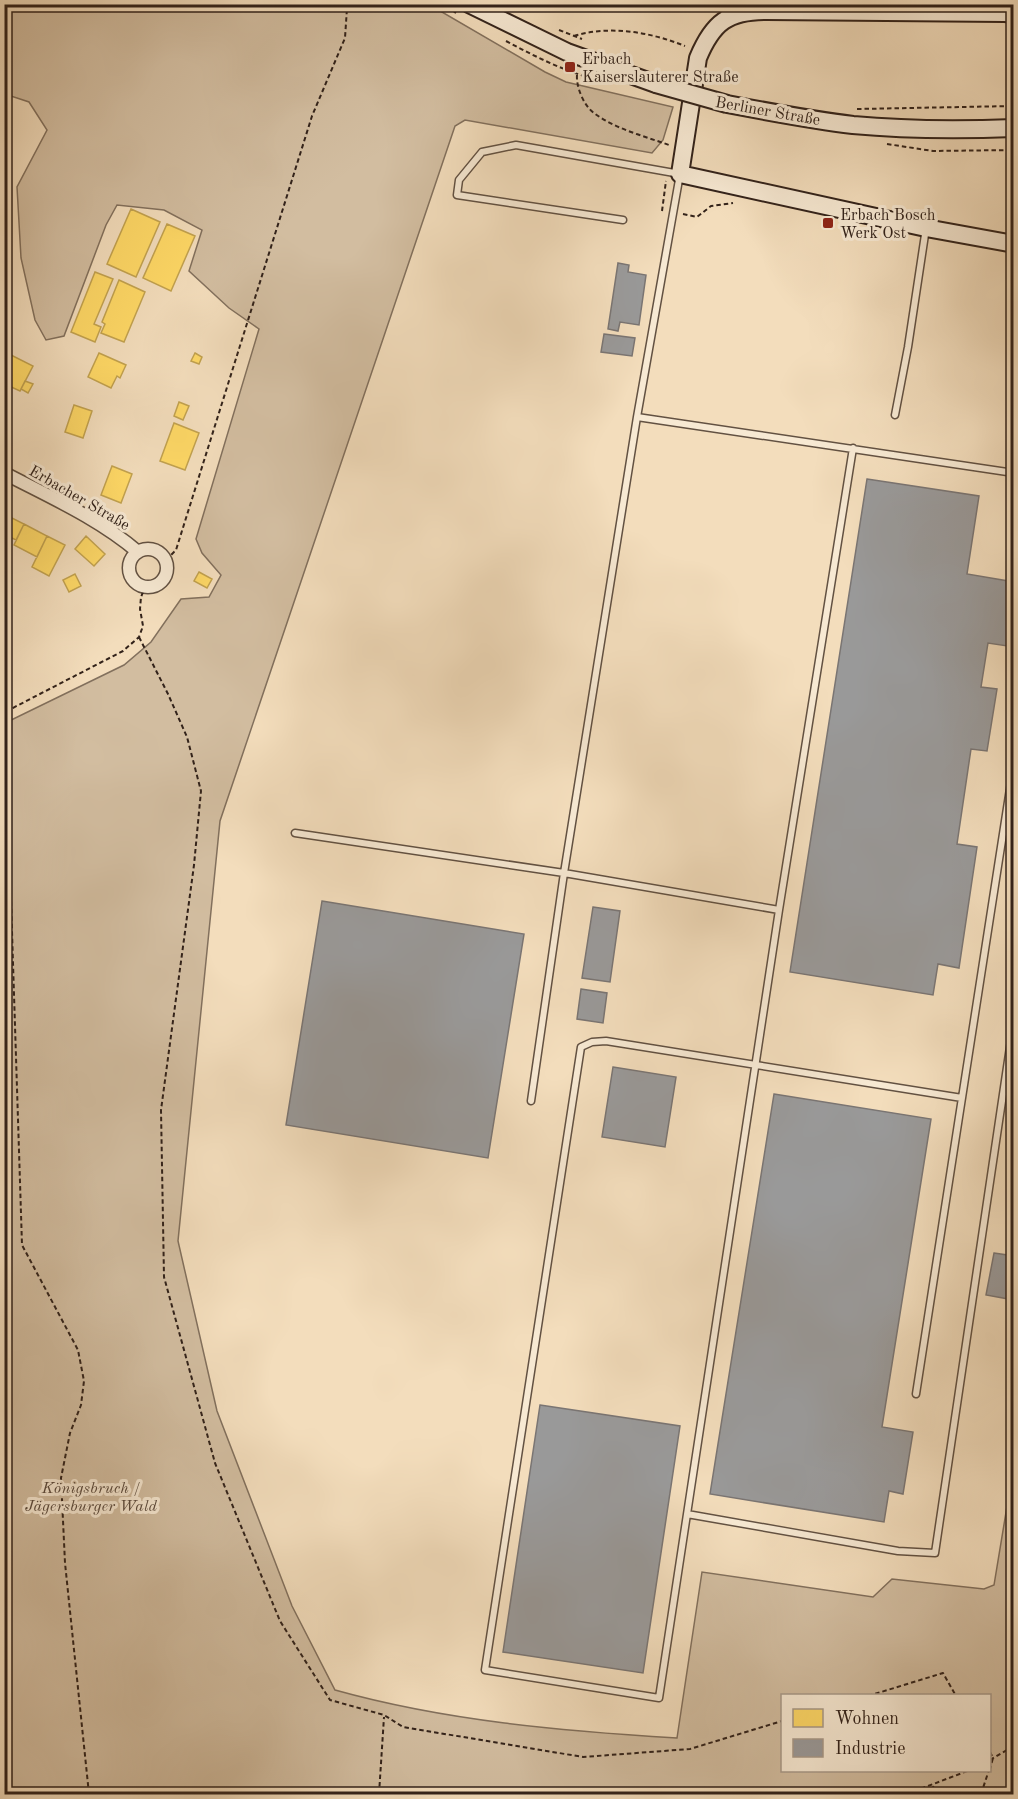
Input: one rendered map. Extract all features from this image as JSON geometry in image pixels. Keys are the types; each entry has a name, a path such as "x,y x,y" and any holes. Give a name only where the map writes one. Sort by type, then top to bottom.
{"street":[{"name":"Berliner Straße","path":"469,4 567,52 656,84 727,104 781,115 854,125 954,130 1014,128"},
{"path":"1011,15 727,10 704,44 698,58 680,174 926,228 1014,244"},
{"path":"954,130 999,123 1013,109"},
{"path":"954,130 1014,139"},
{"path":"994,240 1014,238"},
{"name":"Erbacher Straße","path":"4,473 94,520 138,552"},
{"name":"Erbacher Straße","path":"145,586 132,579 129,564 132,557 145,549 154,550 165,560"},
{"path":"145,586 153,586 165,576 167,568 165,560"}],"lane":[{"path":"531,1101 564,873 637,417 680,174 516,145 482,152 459,180 457,195 623,220"},
{"path":"895,415 926,228"},
{"path":"637,417 1014,473"},
{"path":"853,448 778,910 755,1066 659,1698 485,1670 581,1047 592,1042 606,1041 755,1066 962,1098"},
{"path":"916,1394 1014,763"},
{"path":"295,833 564,873 778,910"},
{"path":"687,1514 898,1551 935,1553 1014,1020"}],"path":[{"path":"165,560 176,550 312,116 345,38 345,4"},
{"path":"574,36 607,30 632,32 654,36 688,47"},
{"path":"577,75 576,81 582,98 592,112 616,125 671,147"},
{"path":"850,109 1013,109"},
{"path":"90,1794 65,1563 62,1478 70,1433 81,1405 84,1382 78,1350 21,1245 5,712 123,651 139,637 143,626 140,609 141,597 145,586"},
{"path":"139,637 188,737 201,791 194,865 161,1110 164,1277 215,1463 280,1621 330,1700 384,1715 403,1726 583,1756 690,1749 781,1722"},
{"path":"871,1694 943,1673 955,1694"},
{"path":"379,1794 384,1715"},
{"path":"991,1759 1014,1746"},
{"path":"907,1794 965,1772"},
{"path":"981,1794 988,1772"},
{"path":"932,1785 936,1794"}],"green space":[{"name":"Königsbruch / Jägersburger Wald","path":"5,4 430,5 566,82 673,107 663,140 652,153 465,120 455,126 220,821 178,1241 217,1411 292,1606 335,1690 419,1710 504,1723 677,1738 702,1572 873,1597 892,1579 984,1589 994,1585 1013,1470 1013,1794 5,1794 5,723 124,665 151,642 181,599 209,597 221,575 202,553 196,539 259,329 229,308 189,271 202,230 164,210 117,205 106,225 64,336 46,340 35,320 21,258 17,187 47,130 29,102 8,95 5,97"}],"building: Wohnen":[{"path":"131,209 160,222 136,277 107,264"},
{"path":"167,224 195,236 171,291 143,278"},
{"path":"95,272 113,279 94,324 101,327 95,342 71,332"},
{"path":"119,280 145,292 124,342 101,333 105,324 102,322"},
{"path":"99,353 126,365 120,378 117,376 111,388 88,377"},
{"path":"195,353 202,357 199,364 191,361"},
{"path":"9,354 33,366 20,391 9,386 11,383 4,380 4,361"},
{"path":"25,381 33,384 28,393 21,389"},
{"path":"179,402 189,406 183,420 174,416"},
{"path":"74,405 92,411 83,438 65,432"},
{"path":"174,423 199,433 185,470 160,461"},
{"path":"112,466 132,474 121,503 101,495"},
{"path":"4,514 24,524 16,540 4,534"},
{"path":"24,524 47,536 37,557 14,545"},
{"path":"47,536 65,545 49,576 32,567"},
{"path":"86,536 105,554 94,566 75,549"},
{"path":"199,572 212,579 207,588 194,581"},
{"path":"75,574 81,586 69,592 63,580"}],"building: Industrie":[{"path":"618,263 629,265 628,272 646,275 639,325 620,322 618,331 608,329"},
{"path":"604,334 635,338 632,356 601,352"},
{"path":"867,479 979,496 967,574 1014,582 1014,647 988,643 981,687 997,689 987,751 971,749 957,844 977,847 959,968 938,964 933,995 790,972"},
{"path":"322,901 524,934 488,1158 286,1125"},
{"path":"593,907 620,911 610,982 582,978"},
{"path":"581,989 607,993 603,1023 577,1019"},
{"path":"613,1067 676,1077 665,1147 602,1137"},
{"path":"774,1094 931,1119 882,1427 913,1432 903,1494 889,1491 884,1522 710,1494"},
{"path":"994,1253 1014,1256 1014,1300 986,1295"},
{"path":"540,1405 680,1426 643,1673 503,1652"}],"place":[{"name":"Erbach Kaiserslauterer Straße","path":"570,67"},
{"name":"Erbach Bosch Werk Ost","path":"828,223"}]}
